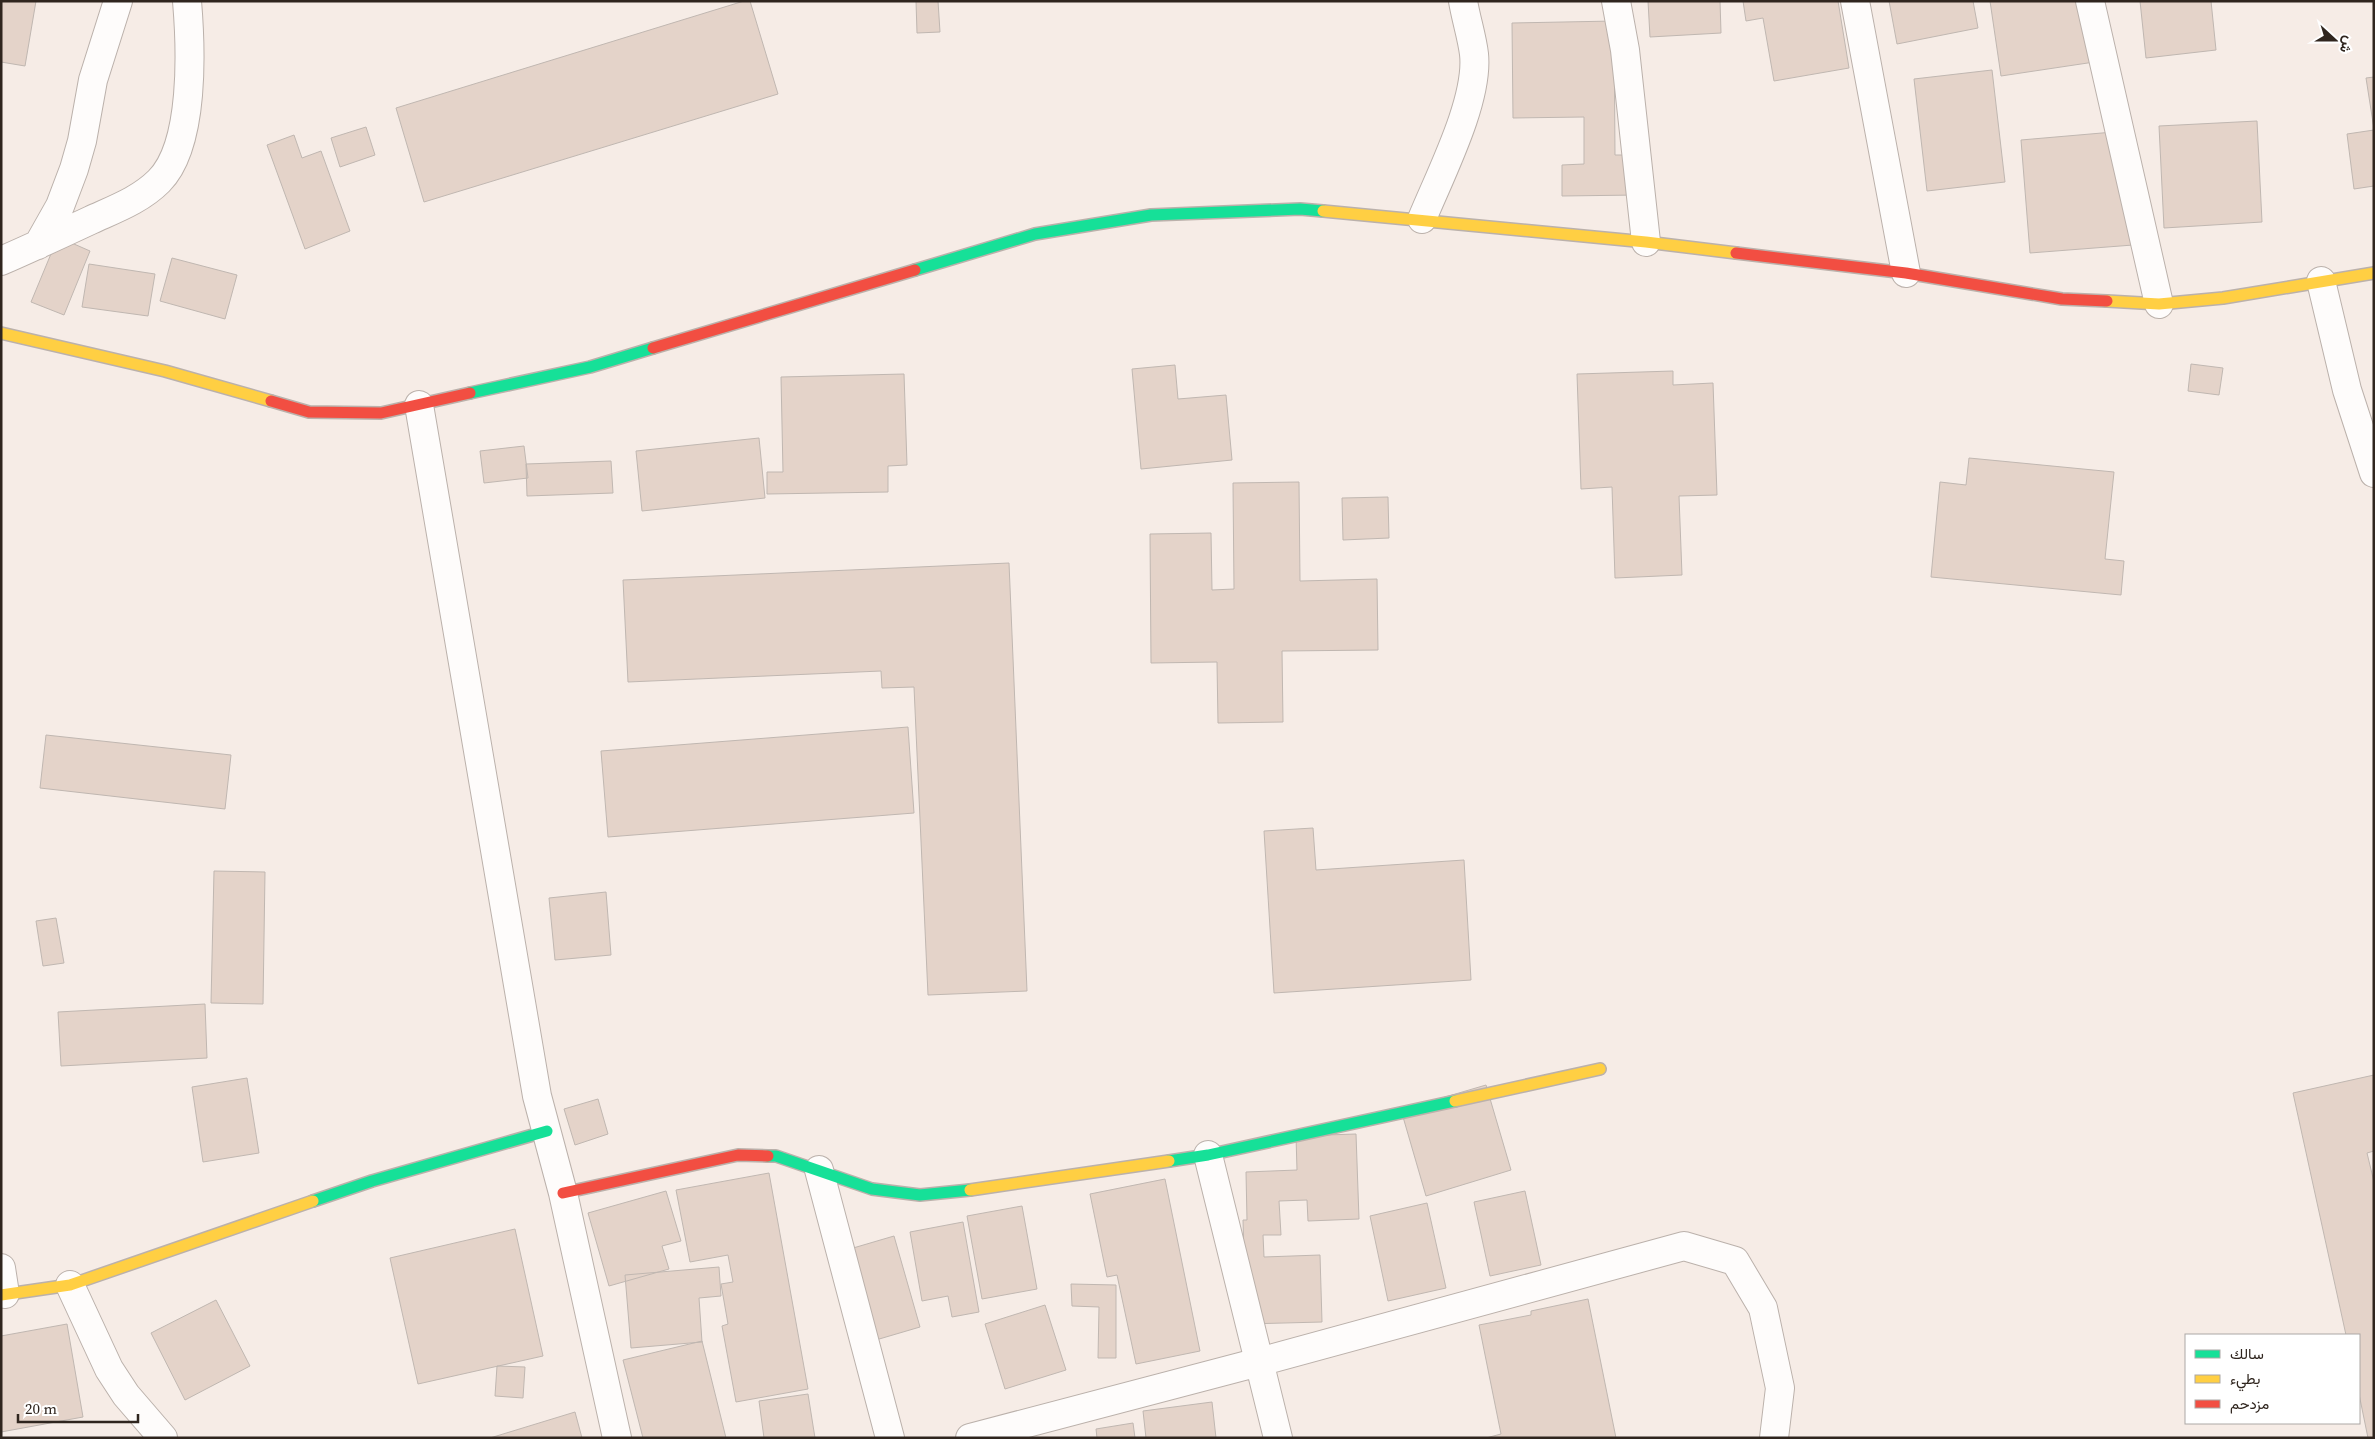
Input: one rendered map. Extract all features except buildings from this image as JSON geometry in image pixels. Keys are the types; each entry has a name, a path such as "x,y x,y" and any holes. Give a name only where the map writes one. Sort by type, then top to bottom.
{"street":[{"path":"38,245 60,206 74,169 82,141 93,80 118,1"},
{"path":"1,261 138,198 161,180 178,150 187,103 190,43 188,1"},
{"path":"1422,219 1466,110 1473,83 1474,55 1462,1"},
{"path":"1616,1 1625,50 1646,242"},
{"path":"1855,1 1906,273"},
{"path":"2090,1 2159,304"},
{"path":"1,333 165,371 310,412 381,413 590,367 1035,234 1151,215 1300,209 1422,219 1646,242 1906,273 2062,299 2159,304 2223,298 2374,273"},
{"path":"2321,281 2347,390 2374,473"},
{"path":"419,405 537,1096 564,1193 617,1438"},
{"path":"564,1193 738,1155 776,1156 872,1189 920,1195 997,1188 1208,1155 1600,1069"},
{"path":"3,1285 70,1285 372,1181 547,1131"},
{"path":"1208,1155 1278,1438"},
{"path":"819,1170 890,1438"},
{"path":"970,1438 1259,1362 1684,1246 1735,1261 1763,1308 1780,1388 1774,1438"},
{"path":"70,1285 109,1369 126,1395 163,1438"}],"traffic: fast":[{"path":"915,270 1035,234 1151,215 1300,209 1323,211"},
{"path":"470,393 590,367 653,348"},
{"path":"1169,1161 1208,1155 1455,1101"},
{"path":"313,1201 372,1181 547,1131"},
{"path":"768,1156 776,1156 872,1189 920,1195 970,1190"}],"traffic: slow":[{"path":"1323,211 1646,242 1736,253"},
{"path":"2107,301 2159,304 2223,298 2374,273"},
{"path":"1,333 165,371 271,401"},
{"path":"1455,1101 1600,1069"},
{"path":"970,1190 1169,1161"},
{"path":"1,1295 70,1285 313,1201"}],"traffic: jam":[{"path":"1736,253 1906,273 2062,299 2107,301"},
{"path":"653,348 915,270"},
{"path":"271,401 309,412 381,413 470,393"},
{"path":"563,1193 738,1155 768,1156"}]}
